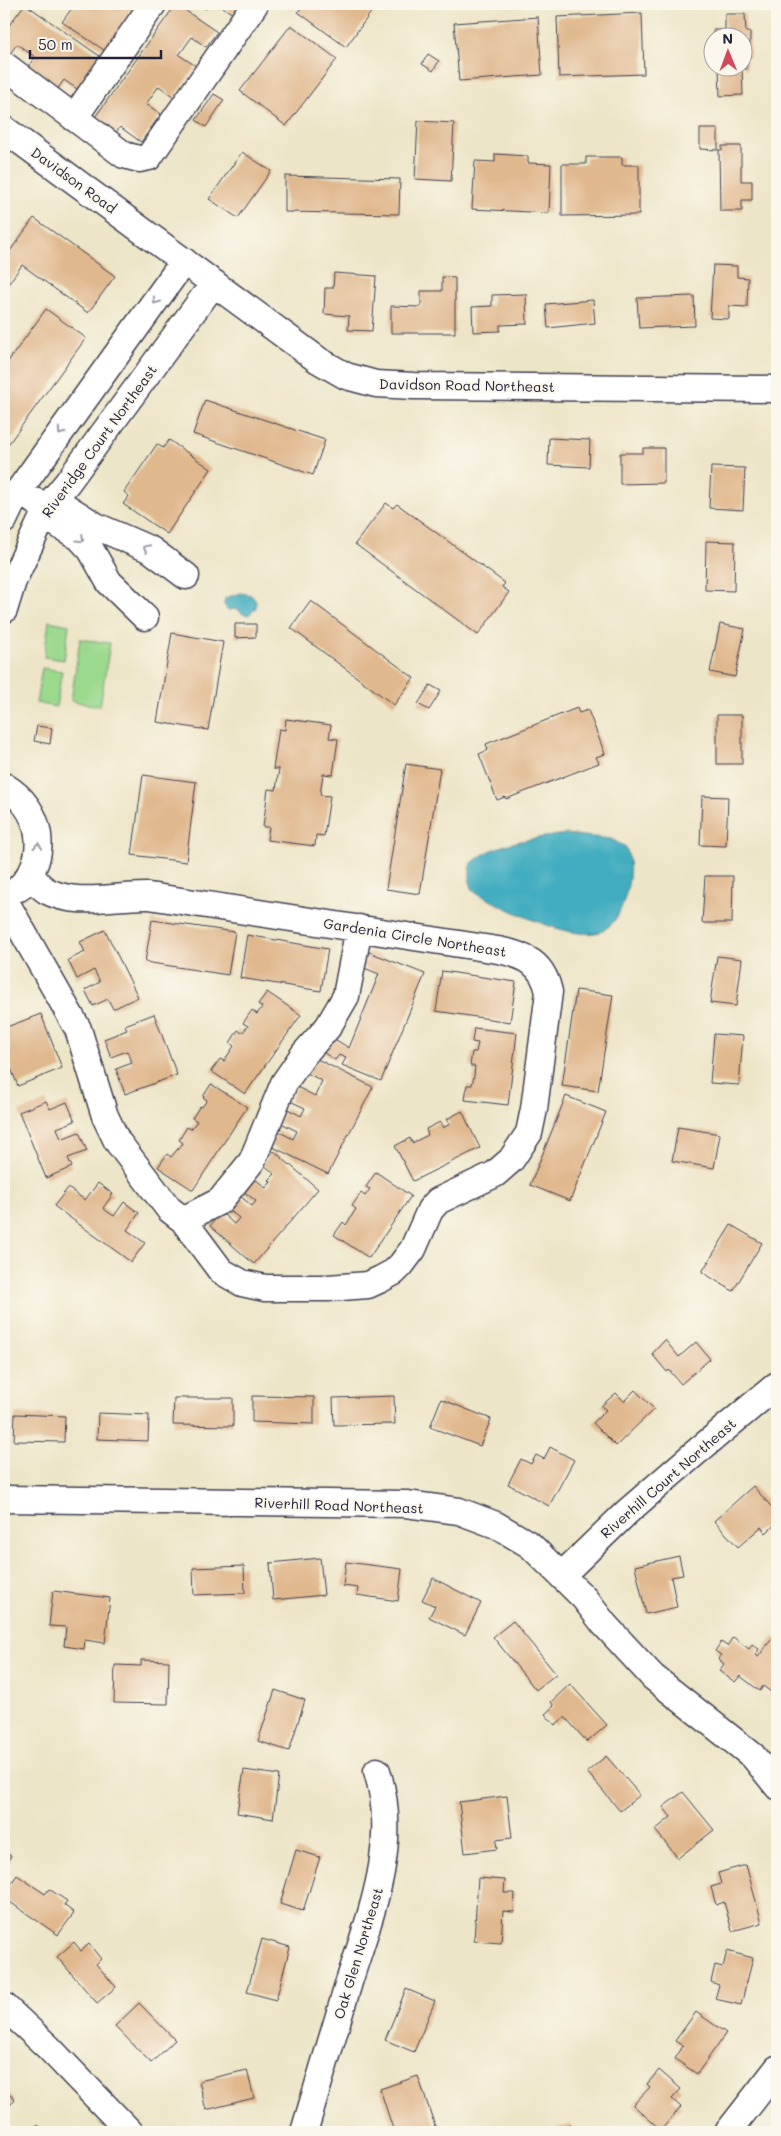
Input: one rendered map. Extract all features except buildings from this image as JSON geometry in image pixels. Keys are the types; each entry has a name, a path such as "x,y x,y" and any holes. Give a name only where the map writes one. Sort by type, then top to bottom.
{"street":[{"path":"74,118 153,4"},
{"path":"4,65 124,155 139,160 148,157 255,4"},
{"name":"Davidson Road","path":"4,129 145,232"},
{"name":"Davidson Road Northeast","path":"145,232 318,360 346,376 376,384 777,389"},
{"path":"4,520 10,491 184,261"},
{"name":"Riveridge Court Northeast","path":"4,610 13,581 48,506 67,483 214,283"},
{"path":"10,491 48,506 66,507 96,526 151,550 186,576"},
{"path":"48,506 54,522 71,532 86,545 109,582 145,617"},
{"path":"4,786 15,793 30,809 38,829 39,850 30,875 21,887 4,899"},
{"name":"Gardenia Circle Northeast","path":"4,899 78,1030 105,1116 117,1141 169,1209 183,1220 220,1271 242,1283 265,1288 328,1288 368,1285 394,1272 402,1265 413,1249 430,1210 438,1201 495,1174 511,1160 529,1133 534,1109 549,992 546,979 538,967 530,960 515,953 148,896 132,895 89,899 65,897 46,890 30,875"},
{"path":"183,1220 220,1201 252,1161 284,1083 304,1054 328,1027 346,996 359,928"},
{"name":"Riverhill Court Northeast","path":"562,1575 627,1512 777,1385"},
{"name":"Riverhill Road Northeast","path":"4,1499 406,1504 459,1511 496,1525 530,1546 584,1598 604,1624 653,1677 753,1756 777,1786"},
{"name":"Oak Glen Northeast","path":"304,2132 382,1871 386,1814 384,1794 377,1771"},
{"path":"4,2006 48,2047 130,2132"},
{"path":"728,2132 777,2069"}],"green space":[{"path":"49,621 69,625 64,660 44,657"},
{"path":"80,639 110,643 100,706 71,701"},
{"path":"42,668 62,671 56,707 36,703"}],"water":[{"path":"241,593 251,595 256,601 256,608 249,615 243,614 237,609 228,610 224,605 225,598"},
{"path":"566,834 611,839 626,847 630,868 629,882 620,911 604,930 592,933 576,933 537,922 473,890 470,882 470,865 480,857 515,842"}]}
